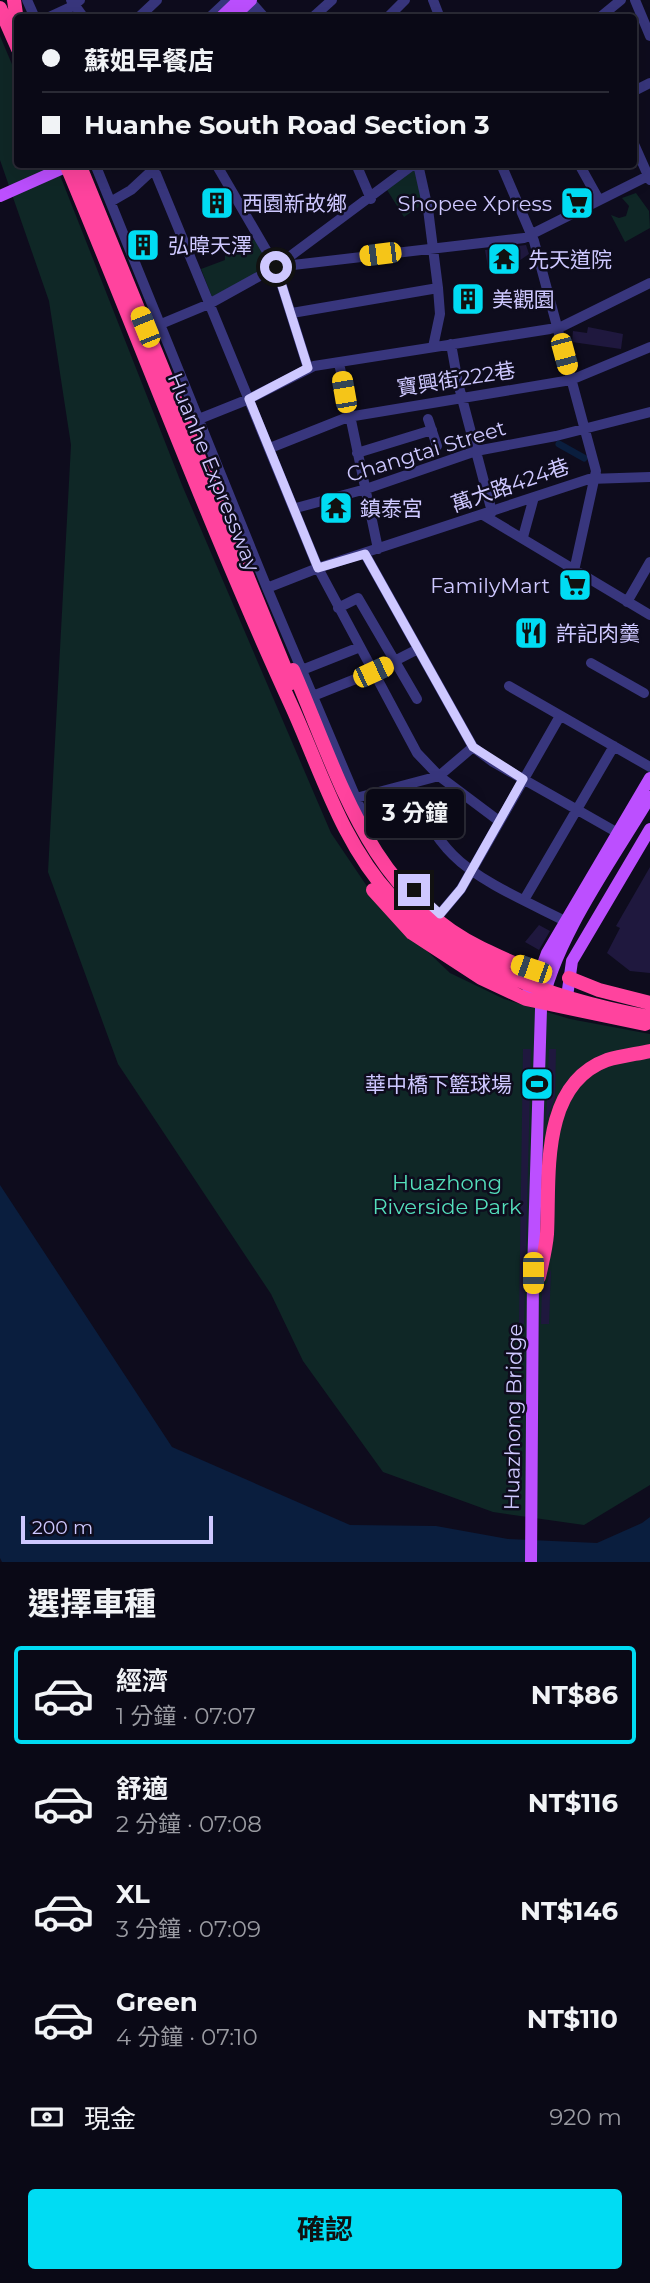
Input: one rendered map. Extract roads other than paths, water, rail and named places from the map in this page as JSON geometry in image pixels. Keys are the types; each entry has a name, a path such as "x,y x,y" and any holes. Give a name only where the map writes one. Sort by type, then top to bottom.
{"highway":[{"path":"0,8 14,40"},
{"name":"Huanhe Expressway","path":"73,168 87,214 299,714"},
{"name":"Huanhe Expressway","path":"73,168 260,624"},
{"path":"260,624 276,631 366,839 384,867 404,891 434,919 514,963 542,970"},
{"path":"260,624 333,816 371,886 412,933 462,968 526,999 650,1025"},
{"path":"299,714 338,814 385,898 416,929 452,955 498,979 543,996"},
{"path":"299,714 362,844 391,885 422,917 463,947 510,969 549,983 650,1009"},
{"path":"372,874 414,919 471,959 548,990 650,1017"},
{"path":"569,978 599,990 650,1003"},
{"path":"539,1277 547,1238 555,1122 572,1088 605,1061 650,1044"},
{"path":"605,1061 650,1051"}],"main road":[{"path":"229,14 248,5"},
{"path":"0,188 65,168"},
{"path":"0,196 67,168"},
{"path":"526,999 542,970 547,953 650,778"},
{"name":"Huazhong Bridge","path":"533,1562 538,1054 543,996 551,967 566,937 650,797"},
{"name":"Huazhong Bridge","path":"533,1562 543,1043 546,1010 557,971 650,810"},
{"path":"565,1008 572,961 650,829"},
{"path":"547,953 550,963 561,967 572,961"}],"street":[{"path":"142,14 157,0"},
{"path":"213,14 228,0"},
{"path":"317,14 332,0"},
{"path":"391,14 405,0"},
{"path":"604,14 621,0"},
{"path":"635,0 650,36"},
{"path":"54,14 75,2"},
{"path":"276,267 524,238 649,177 637,151"},
{"path":"74,168 112,201 267,588 374,838 414,890 440,914 476,938 542,970 569,978"},
{"path":"112,201 131,190 156,168"},
{"path":"157,168 209,304 296,508 318,568 338,608 417,753 439,776 499,821"},
{"path":"221,168 276,267 308,368"},
{"path":"358,168 371,199"},
{"path":"161,324 209,304 276,267 411,168"},
{"path":"417,168 438,288 440,314 433,347"},
{"path":"503,168 531,233 596,477 574,571"},
{"path":"581,168 599,200"},
{"path":"199,419 249,399 308,368 557,327 650,283"},
{"path":"292,313 438,288"},
{"path":"451,344 476,451 487,513 574,571 650,615"},
{"name":"寶興街222巷","path":"270,448 348,417 571,380 650,347"},
{"path":"339,363 348,417 379,549"},
{"name":"Changtai Street","path":"296,508 366,489 476,451 584,429 650,412"},
{"path":"357,453 430,424 438,446"},
{"name":"萬大路424巷","path":"267,588 318,568 596,477 650,477"},
{"path":"523,537 534,497"},
{"path":"365,554 416,650 473,747 618,833"},
{"path":"627,602 650,562"},
{"path":"338,608 358,598 417,699"},
{"path":"302,670 360,647"},
{"path":"313,696 373,672 416,650"},
{"path":"591,663 644,693"},
{"path":"509,687 650,767"},
{"path":"440,914 461,889 560,716"},
{"path":"524,900 614,746"},
{"path":"356,798 408,787 439,776 473,747"},
{"path":"408,787 442,842 454,856 472,870 565,921"}],"water":[{"path":"0,1185 172,1447 350,1525 436,1526 508,1539 597,1543 650,1517 650,1562 2,1562"}],"waterway":[{"path":"559,444 584,458"}],"place":[{"name":"西園新故鄉","path":"217,203"},
{"name":"Shopee Xpress","path":"577,203"},
{"name":"弘暐天澤","path":"143,245"},
{"name":"先天道院","path":"504,259"},
{"name":"美觀園","path":"468,299"},
{"name":"鎮泰宮","path":"336,508"},
{"name":"FamilyMart","path":"575,585"},
{"name":"許記肉羹","path":"531,633"},
{"name":"華中橋下籃球場","path":"537,1084"}],"park label":[{"name":"Huazhong Riverside Park","path":"447,1194"}]}
